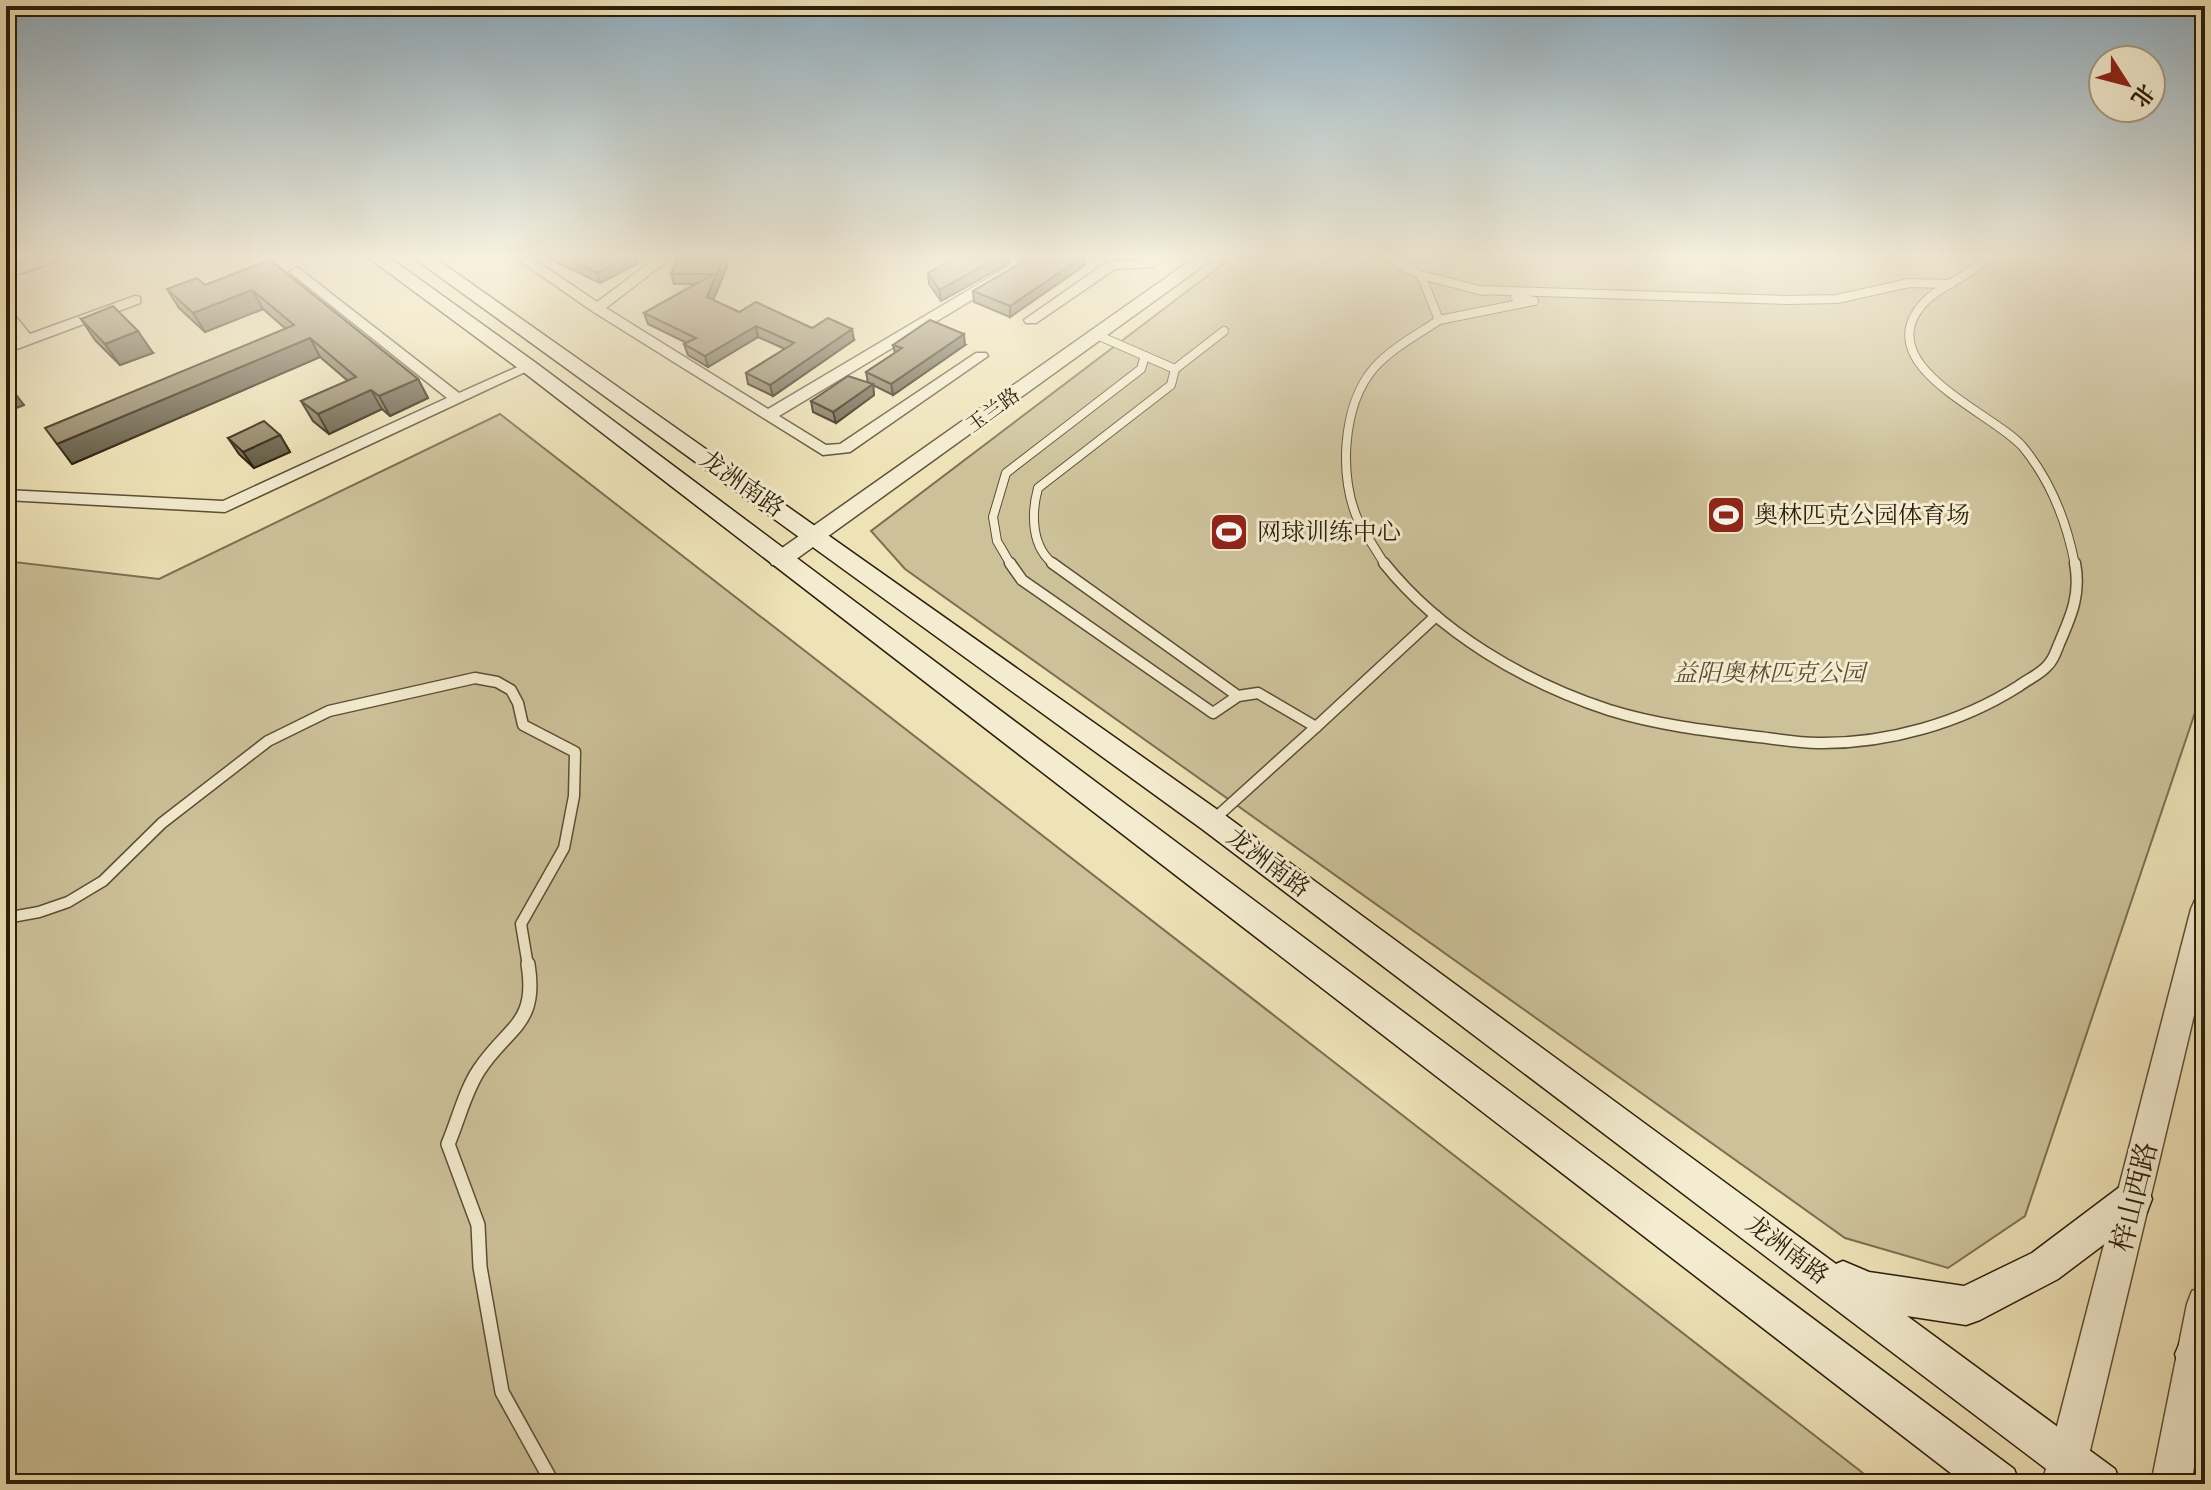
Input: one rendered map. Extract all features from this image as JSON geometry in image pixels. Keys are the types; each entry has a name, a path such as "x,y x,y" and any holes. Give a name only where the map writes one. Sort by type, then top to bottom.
{"main road":[{"name":"龙洲南路","path":"474,328 1999,1484"},
{"name":"龙洲南路","path":"522,328 1212,821 1802,1261 2066,1473 2100,1484"},
{"path":"1802,1261 1867,1291 1966,1306 2045,1266 2134,1199"},
{"path":"2195,1354 2205,1392"}],"street":[{"path":"17,328 27,340"},
{"path":"6,349 61,328"},
{"path":"368,328 458,399"},
{"path":"628,328 823,450 844,449 981,356"},
{"path":"768,416 916,328"},
{"name":"玉兰路","path":"780,560 1108,328"},
{"path":"6,495 225,507 529,367"},
{"name":"梓山西路","path":"2066,1473 2205,909"},
{"path":"2171,1484 2205,1304"}],"lane":[{"path":"1429,328 1373,369 1361,389 1346,436 1343,480 1355,518 1374,552 1405,589 1460,636 1552,687 1610,710 1707,731 1823,743 1914,731 1987,707 2049,665 2076,608 2075,562 2065,519 2039,470 2019,442 1925,373 1912,350 1910,328"},
{"path":"1224,331 1175,369 1171,385 1038,488 1031,510 1035,539 1048,560 1238,696"},
{"path":"1097,335 1175,369"},
{"path":"1145,356 1141,369 1006,473 995,495 990,524 1001,552 1022,580 1213,713 1238,696 1258,693 1316,727"},
{"path":"1212,821 1436,616"},
{"path":"6,918 39,912 68,902 103,881 162,823 268,741 329,711 475,678 497,680 514,691 523,725 538,737 562,743 575,752 574,796 564,848 521,924 532,991 524,1017 478,1071 448,1144 478,1225 480,1267 502,1392 553,1484"}],"green space":[{"name":"益阳奥林匹克公园","path":"1139,328 2205,328 2205,683 2025,1216 1948,1268 1845,1238 905,569 871,531"},
{"path":"500,414 1877,1484 6,1484 6,561 159,579"}],"building":[{"path":"89,328 135,328 138,331 105,344"},
{"path":"288,328 354,328 418,379 379,396 371,390 318,414 301,401 356,377 310,338 57,444 45,428"},
{"path":"674,328 753,328 705,356 684,344 696,338"},
{"path":"759,328 852,329 770,385 746,373 794,343"},
{"path":"919,328 948,328 964,334 891,384 866,372 902,348 893,345"},
{"path":"848,376 873,384 833,412 811,401"},
{"path":"264,421 280,435 243,452 228,438"}],"place":[{"name":"奥林匹克公园体育场","path":"1726,515"},
{"name":"网球训练中心","path":"1229,532"}]}
